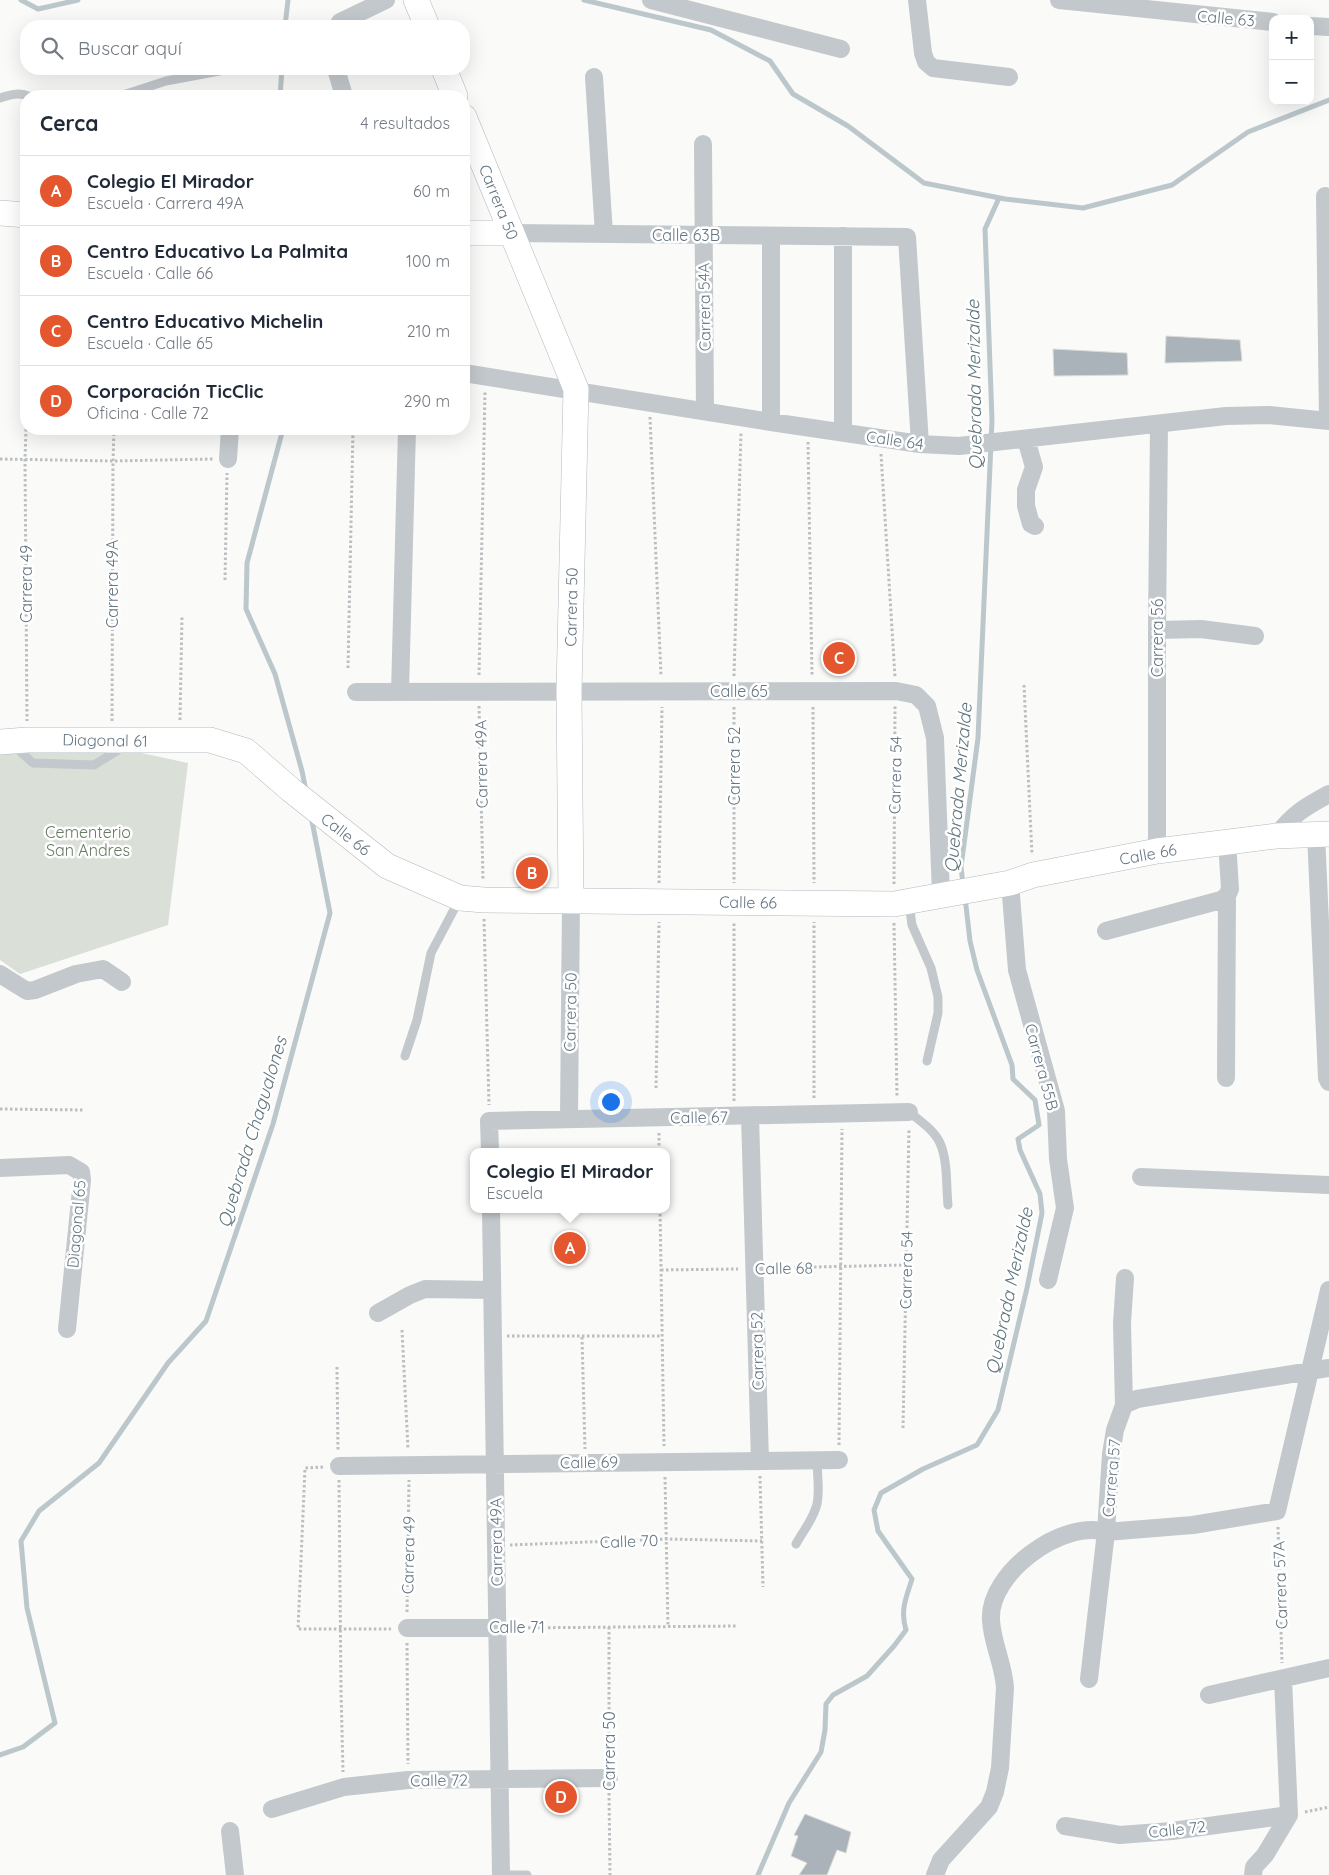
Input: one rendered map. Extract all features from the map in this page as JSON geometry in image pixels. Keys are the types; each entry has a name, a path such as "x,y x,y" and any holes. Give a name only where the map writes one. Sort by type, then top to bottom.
{"street":[{"path":"344,20 386,0"},
{"path":"416,0 424,20"},
{"path":"651,0 841,49"},
{"path":"917,0 922,53 926,62 933,68 1009,77"},
{"name":"Calle 63","path":"1060,0 1139,5 1269,21"},
{"path":"1314,26 1329,28"},
{"path":"338,75 342,90"},
{"path":"447,75 453,90"},
{"path":"594,77 604,234"},
{"name":"Carrera 50","path":"470,131 576,389 570,691 569,1119"},
{"name":"Carrera 54A","path":"703,144 705,410"},
{"path":"1325,196 1328,421"},
{"path":"0,213 20,215"},
{"name":"Calle 63B","path":"470,233 907,237 920,444"},
{"path":"771,236 771,422"},
{"path":"843,236 843,432"},
{"name":"Calle 64","path":"470,373 920,444 960,446 1226,416 1269,415 1328,421"},
{"name":"Carrera 56","path":"1157,851 1156,630 1159,425"},
{"path":"228,459 230,435"},
{"path":"400,692 407,435"},
{"path":"1026,439 1034,467 1026,490 1026,506 1031,524 1035,526"},
{"path":"1156,630 1201,629 1255,636"},
{"name":"Calle 65","path":"356,692 896,691 916,695 927,706 935,738 943,894"},
{"name":"Diagonal 61","path":"12,741 210,740"},
{"name":"Calle 66","path":"210,740 246,751 291,790 386,866 472,899 659,902 901,902 1010,883 1033,875 1157,851 1276,836 1323,834"},
{"path":"1276,836 1289,820 1329,794"},
{"path":"1323,834 1327,1078 1329,1082"},
{"path":"1226,842 1228,893 1226,1078"},
{"name":"Carrera 55B","path":"1010,883 1017,970 1056,1111 1058,1158 1065,1208 1048,1280"},
{"path":"1106,931 1221,900 1228,893"},
{"path":"0,974 27,991 35,990 76,974 103,969 122,982"},
{"name":"Calle 67","path":"489,1121 903,1112"},
{"name":"Carrera 52","path":"742,1116 754,1269 760,1461"},
{"path":"489,1121 490,1148"},
{"name":"Diagonal 65","path":"0,1168 69,1165 81,1172 82,1180 67,1328"},
{"path":"1141,1176 1329,1184"},
{"name":"Carrera 49A","path":"491,1213 501,1875"},
{"name":"Carrera 57","path":"1090,1679 1106,1532 1111,1454 1115,1430 1124,1405 1122,1323 1125,1278"},
{"path":"378,1313 425,1289 492,1290"},
{"path":"935,1875 941,1860 989,1807 995,1792 1000,1768 1005,1688 991,1620 1000,1588 1021,1562 1066,1534 1097,1529 1106,1532 1193,1525 1277,1511 1329,1290"},
{"path":"1124,1405 1138,1399 1310,1373 1329,1368"},
{"name":"Calle 69","path":"339,1466 839,1460"},
{"name":"Calle 71","path":"407,1628 497,1628"},
{"path":"1209,1695 1329,1668"},
{"path":"1252,1875 1254,1867 1266,1855 1289,1815 1283,1679"},
{"name":"Calle 72","path":"272,1809 344,1787 408,1780 609,1778"},
{"name":"Calle 72","path":"1065,1826 1120,1835 1172,1831 1289,1815"},
{"path":"230,1831 235,1875"}],"lane":[{"path":"138,90 166,81 198,75"},
{"path":"0,98 20,94"},
{"path":"405,1056 417,1020 431,953 472,899"},
{"path":"901,902 930,968 938,997 938,1013 927,1061"},
{"path":"903,1112 931,1131 939,1142 943,1154 948,1205"},
{"path":"796,1544 816,1506 818,1494 817,1460"},
{"path":"501,1875 527,1875"}],"path":[{"name":"Carrera 49A","path":"485,376 479,692 472,899 489,1121"},
{"path":"650,402 662,691 656,1088"},
{"name":"Carrera 52","path":"742,416 734,691 734,902 742,1116"},
{"path":"808,426 814,903 814,1114"},
{"name":"Carrera 49","path":"12,741 26,435"},
{"name":"Carrera 49A","path":"114,435 113,461 122,740"},
{"path":"348,668 352,435"},
{"name":"Carrera 54","path":"880,438 896,691 901,902 906,1265 903,1428"},
{"path":"0,459 113,461 228,459 225,580"},
{"path":"179,740 182,615"},
{"path":"1024,685 1033,875"},
{"path":"0,1109 83,1110"},
{"path":"839,1460 842,1114"},
{"path":"660,1213 668,1626"},
{"name":"Calle 68","path":"661,1270 842,1268 906,1265"},
{"name":"Carrera 49","path":"402,1330 409,1466 408,1780"},
{"path":"493,1336 662,1336"},
{"path":"582,1337 585,1462"},
{"path":"336,1367 344,1787"},
{"path":"760,1461 763,1587"},
{"path":"305,1468 298,1629 407,1628"},
{"name":"Carrera 57A","path":"1277,1511 1283,1679"},
{"name":"Calle 70","path":"496,1545 666,1539 762,1541"},
{"name":"Calle 71","path":"497,1628 737,1626"},
{"name":"Carrera 50","path":"609,1627 610,1875"},
{"path":"1289,1815 1329,1807"}],"green space":[{"name":"Cementerio San Andres","path":"0,743 132,751 188,763 168,925 20,974 0,960"}],"building":[{"path":"1166,336 1240,340 1242,361 1165,363"},
{"path":"1053,349 1127,353 1128,375 1054,376"},
{"path":"805,1814 851,1832 846,1853 837,1850 827,1875 799,1875 807,1863 791,1856 798,1836 794,1835"}],"waterway":[{"path":"21,0 38,9 78,0"},
{"name":"Quebrada Chagualones","path":"286,20 288,0"},
{"path":"584,0 711,30 770,61 793,94 848,126 924,183 1005,199 1083,208 1172,185 1248,132 1329,100"},
{"name":"Quebrada Chagualones","path":"280,90 282,75"},
{"name":"Quebrada Merizalde","path":"963,884 961,867 978,738 992,420 985,229 999,198"},
{"name":"Quebrada Chagualones","path":"281,435 247,563 246,609 275,674 306,791"},
{"name":"Quebrada Chagualones","path":"0,1755 23,1747 55,1723 27,1608 21,1541 39,1511 99,1463 168,1363 206,1321 273,1124 330,913 311,816"},
{"name":"Quebrada Merizalde","path":"758,1875 789,1803 821,1752 825,1730 826,1704 833,1695 867,1676 906,1630 904,1610 912,1579 878,1531 874,1510 881,1493 923,1469 977,1445 998,1410 1027,1288 1042,1213 1040,1194 1020,1150 1018,1139 1039,1125 1035,1100 1013,1079 1012,1065 977,970 970,941 965,897"}],"place":[{"name":"Centro Educativo Michelin","path":"839,658"},
{"name":"Centro Educativo La Palmita","path":"532,873"},
{"name":"Colegio El Mirador","path":"570,1248"},
{"name":"Corporación TicClic","path":"561,1797"}]}
